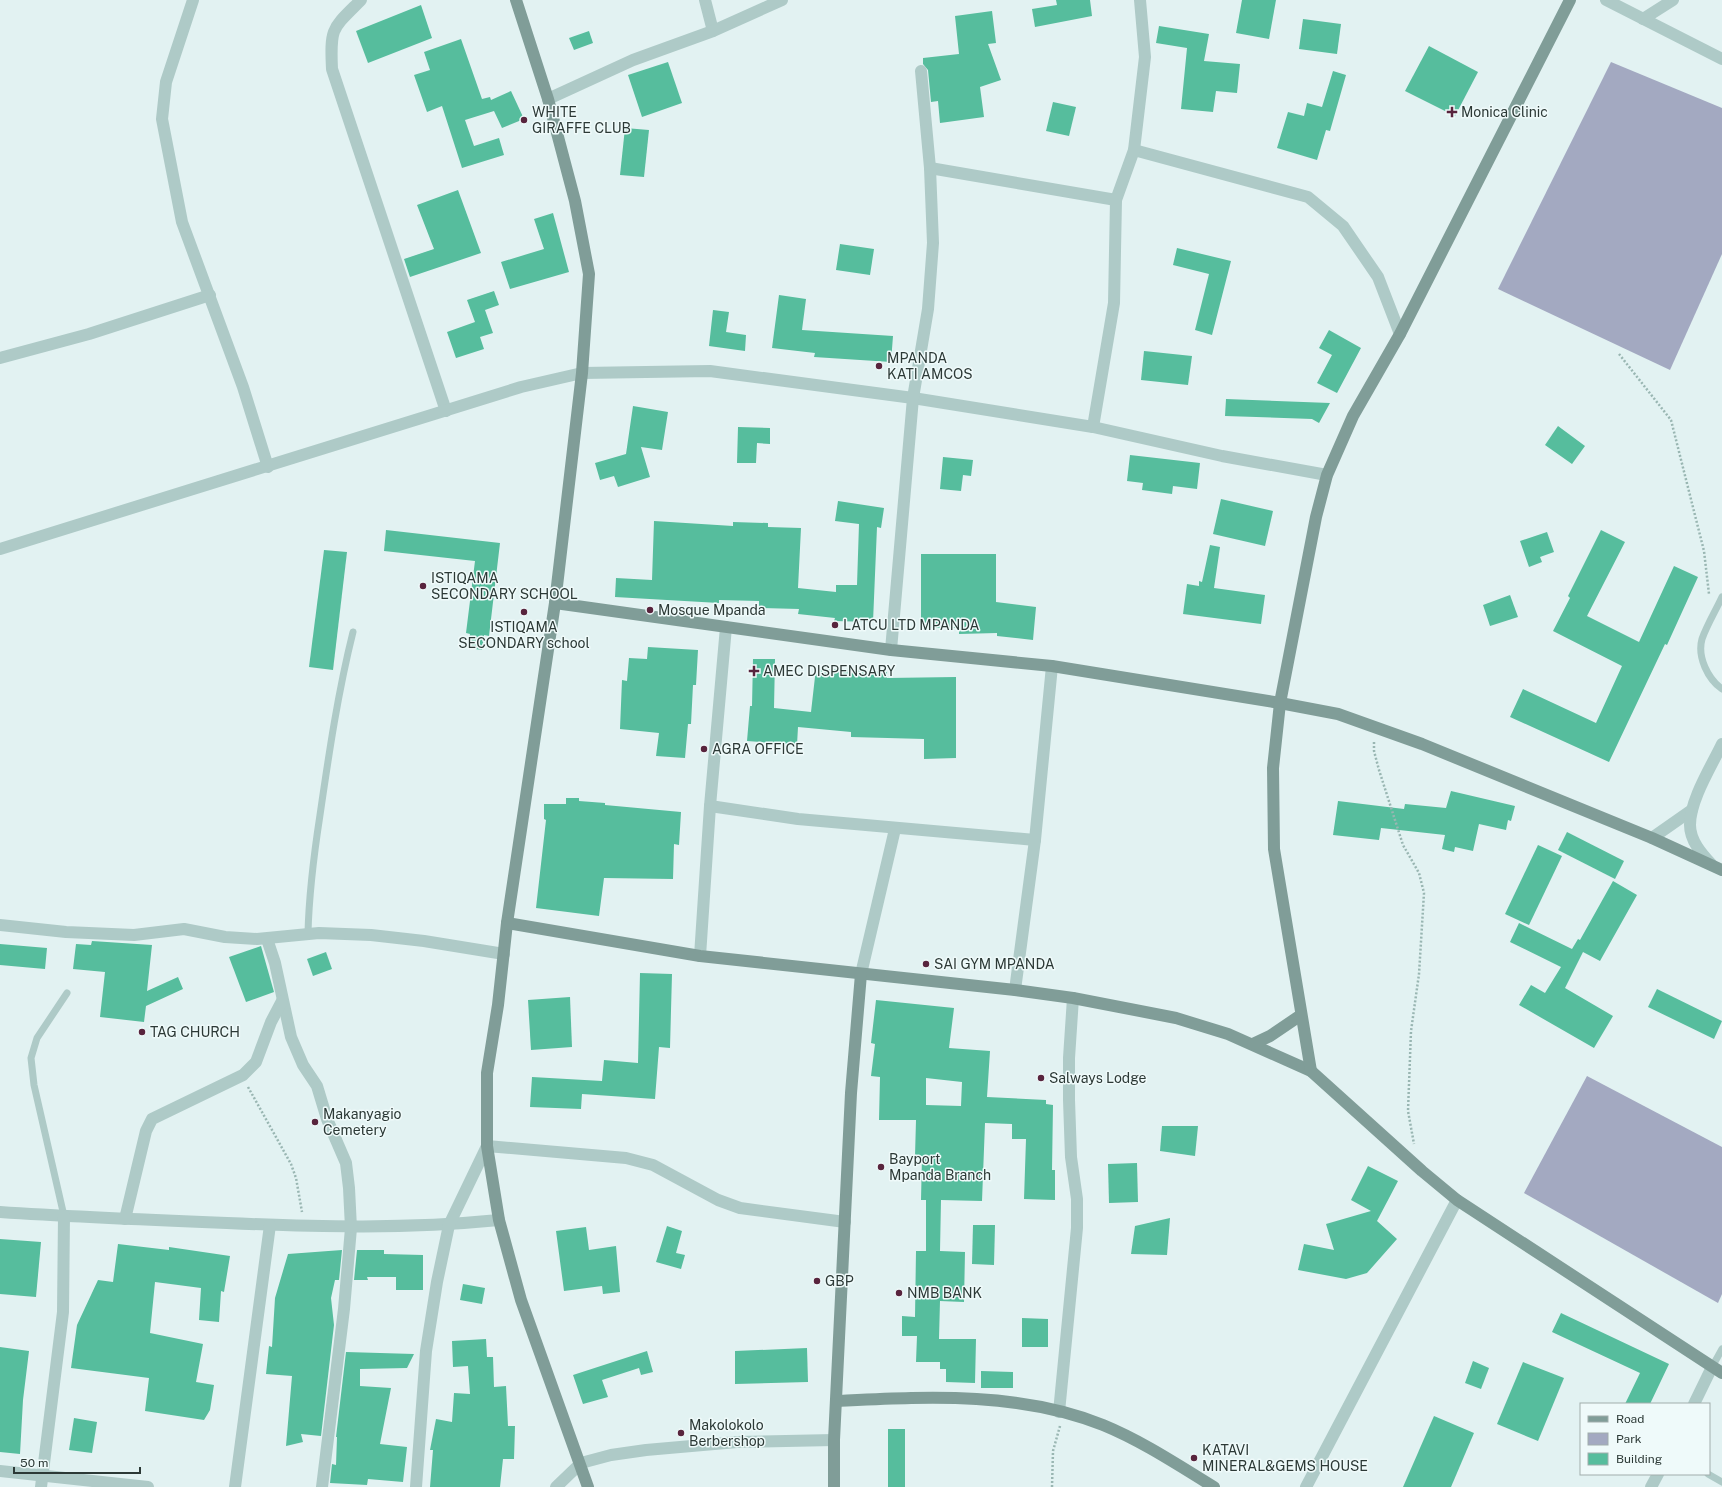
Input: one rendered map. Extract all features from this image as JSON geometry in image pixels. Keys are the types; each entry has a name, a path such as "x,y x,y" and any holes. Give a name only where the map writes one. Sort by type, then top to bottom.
{"street":[{"path":"193,0 166,82 162,119 182,222 243,386 268,467"},
{"path":"362,0 340,21 334,30 331,41 332,69 446,411"},
{"path":"516,0 548,99 575,201 589,274 582,373 555,603 507,923 498,1005 487,1073 487,1146 499,1220 521,1300 581,1463 588,1487"},
{"path":"705,0 713,31"},
{"path":"548,99 633,60 713,31 782,0"},
{"path":"1093,427 1114,303 1116,200 1134,150 1145,57 1140,0"},
{"path":"1311,1071 1274,849 1273,768 1280,703 1316,517 1327,475 1353,416 1400,334 1570,0"},
{"path":"1606,0 1722,59"},
{"path":"1643,19 1673,0"},
{"path":"891,650 913,398 928,310 932,250 930,168 921,71"},
{"path":"1134,150 1308,197 1343,226 1378,276 1400,334"},
{"path":"930,168 1116,200"},
{"path":"0,358 89,334 210,294"},
{"path":"0,549 268,467 521,387 582,373 710,371 913,398 1093,427 1222,456 1327,475"},
{"path":"555,603 891,650 1052,666 1280,703 1338,714 1422,744 1652,838 1717,867"},
{"path":"700,956 710,806 726,627"},
{"path":"1016,990 1035,840 1052,666"},
{"path":"1717,867 1699,850 1690,826 1692,810 1722,744"},
{"path":"710,806 798,819 895,829 1035,840"},
{"path":"1652,838 1692,810"},
{"path":"834,1487 834,1440 851,1093 861,974 895,829"},
{"path":"507,923 700,956 1016,990 1073,998 1176,1018 1228,1034 1254,1044 1311,1071 1422,1171 1457,1200 1717,1370 1695,1403"},
{"path":"0,925 66,932 134,935 184,929 225,937 267,939 308,933 371,935 404,938 504,954"},
{"path":"267,939 275,963 282,1001 296,1052 317,1086 327,1119 346,1163 351,1228 344,1308 322,1487"},
{"path":"1061,1413 1077,1228 1077,1199 1071,1157 1069,1100 1069,1058 1073,998"},
{"path":"125,1219 146,1131 152,1119 242,1075 256,1062 271,1022 282,1001"},
{"path":"1254,1044 1270,1036 1302,1015"},
{"path":"487,1146 626,1158 653,1165 718,1200 740,1208 845,1222"},
{"path":"416,1487 426,1351 437,1282 449,1225 487,1146"},
{"path":"1306,1487 1457,1200"},
{"path":"0,1212 125,1219 351,1228 449,1225 499,1220"},
{"path":"42,1481 63,1312 64,1216"},
{"path":"235,1487 270,1225"},
{"path":"836,1401 945,1398 998,1401 1061,1413 1102,1425 1133,1439 1214,1487"},
{"path":"556,1487 581,1463 610,1455 646,1450 737,1442 834,1440"},
{"path":"0,1471 42,1481 148,1487"},
{"path":"1651,1487 1657,1475"}],"lane":[{"path":"1722,597 1702,640 1702,655 1707,673 1722,689"},
{"path":"308,933 309,898 314,854 330,740 353,632"},
{"path":"64,1216 34,1085 31,1058 37,1038 67,993"},
{"path":"1717,1370 1722,1349"},
{"path":"1710,1475 1722,1482"}],"path":[{"path":"1619,354 1671,420 1704,551 1712,619"},
{"path":"1374,727 1374,751 1379,770 1403,845 1419,872 1424,893 1420,974 1411,1031 1408,1103 1408,1122 1414,1145"},
{"path":"242,1075 296,1178 304,1226"},
{"path":"1052,1487 1053,1451 1061,1413"}],"green space":[{"path":"1611,62 1722,108 1722,254 1670,370 1498,289"},
{"path":"1587,1076 1722,1147 1722,1294 1718,1303 1524,1193"}],"building":[{"path":"1056,0 1090,0 1092,16 1035,27 1032,9 1057,5"},
{"path":"1242,0 1276,0 1269,39 1236,33"},
{"path":"421,5 432,38 368,63 356,31"},
{"path":"992,11 996,43 988,44 1001,80 980,87 984,117 940,123 938,101 931,102 928,70 923,64 923,58 959,54 955,16"},
{"path":"1303,19 1341,24 1337,54 1299,49"},
{"path":"1159,26 1209,34 1204,61 1240,64 1237,93 1216,91 1213,112 1181,109 1187,48 1156,43"},
{"path":"589,31 593,43 574,50 569,38"},
{"path":"461,39 482,99 490,97 491,100 511,91 524,119 502,128 494,111 465,120 474,146 499,138 504,155 462,168 442,106 427,112 414,75 430,70 424,52"},
{"path":"1429,46 1478,72 1455,116 1405,91"},
{"path":"668,62 682,103 642,117 628,75"},
{"path":"1333,71 1346,75 1330,131 1326,130 1317,160 1277,148 1288,112 1304,116 1307,103 1322,107"},
{"path":"1053,102 1076,107 1069,136 1046,131"},
{"path":"625,128 649,130 644,177 620,175"},
{"path":"458,190 481,253 410,277 404,259 434,249 417,205"},
{"path":"553,213 569,272 510,289 501,262 544,249 534,219"},
{"path":"840,244 874,249 870,275 836,270"},
{"path":"1177,248 1231,261 1212,335 1195,330 1209,274 1173,265"},
{"path":"494,291 499,305 485,310 493,333 480,337 484,349 456,358 447,332 475,322 467,300"},
{"path":"779,295 806,299 802,330 893,336 891,362 814,357 815,353 772,348"},
{"path":"713,310 729,312 726,332 746,335 745,351 709,346"},
{"path":"1329,330 1361,348 1337,393 1317,383 1332,355 1319,348"},
{"path":"1144,351 1192,356 1188,385 1141,380"},
{"path":"1226,399 1330,403 1319,423 1312,419 1225,416"},
{"path":"633,406 668,412 662,450 641,447 650,477 618,487 614,476 600,480 595,463 626,454"},
{"path":"1558,426 1585,446 1572,464 1545,445"},
{"path":"738,427 770,428 770,444 757,443 756,463 737,463"},
{"path":"1130,455 1200,463 1197,489 1173,486 1172,494 1142,490 1143,483 1127,481"},
{"path":"943,457 973,460 971,476 963,475 961,491 940,489"},
{"path":"1221,499 1273,511 1265,546 1213,534"},
{"path":"838,501 884,508 881,528 877,527 873,622 834,621 835,618 798,614 799,609 759,608 759,601 719,600 719,603 615,597 616,578 652,580 654,521 733,526 733,522 768,523 768,527 801,528 798,588 836,592 836,585 857,585 859,524 835,521"},
{"path":"386,530 500,543 489,636 484,635 482,650 468,648 470,634 466,633 475,561 384,551"},
{"path":"1601,530 1625,542 1587,616 1639,642 1674,566 1698,577 1667,645 1665,644 1609,762 1510,717 1523,689 1596,723 1622,666 1553,631 1570,598 1568,596"},
{"path":"1547,532 1554,552 1540,557 1542,562 1529,567 1520,541"},
{"path":"1210,545 1220,547 1214,588 1265,595 1261,624 1183,614 1187,584 1199,586 1199,581 1202,582"},
{"path":"324,550 347,552 333,670 309,667"},
{"path":"921,554 996,554 996,602 1036,607 1033,640 997,636 997,633 959,634 959,628 921,628"},
{"path":"1510,595 1518,617 1490,626 1483,605"},
{"path":"648,647 698,650 696,685 693,685 691,724 688,724 685,758 656,756 659,733 620,729 622,680 627,681 629,658 647,659"},
{"path":"753,659 775,659 774,708 811,712 816,668 887,672 887,678 956,677 956,758 924,759 924,739 851,737 851,732 798,727 797,745 747,741 750,706 752,706"},
{"path":"1451,791 1515,806 1511,821 1508,820 1506,830 1479,824 1473,851 1455,847 1454,852 1442,849 1445,835 1381,828 1379,840 1333,835 1338,801 1404,809 1405,804 1446,808"},
{"path":"566,798 579,798 579,801 605,803 605,805 681,812 679,845 674,844 673,879 604,878 599,916 536,908 546,820 544,819 544,804 566,804"},
{"path":"1567,832 1624,861 1615,879 1558,850"},
{"path":"1538,845 1562,856 1529,925 1505,914"},
{"path":"1613,881 1637,895 1600,961 1583,952 1565,988 1613,1016 1594,1048 1519,1005 1531,985 1545,993 1561,967 1510,942 1519,923 1572,949 1578,939 1580,940"},
{"path":"92,941 152,945 147,991 178,977 183,989 146,1006 144,1022 100,1017 105,972 73,969 76,944 91,945"},
{"path":"0,944 47,948 45,969 0,965"},
{"path":"261,946 274,992 246,1002 229,957"},
{"path":"326,952 332,969 313,976 307,959"},
{"path":"640,973 672,974 670,1048 659,1047 655,1099 582,1094 581,1109 530,1107 532,1077 602,1081 604,1060 638,1063"},
{"path":"1657,989 1722,1021 1714,1039 1648,1007"},
{"path":"570,997 572,1047 531,1050 528,1000"},
{"path":"876,1000 954,1008 949,1048 990,1051 987,1097 1046,1100 1046,1104 1053,1105 1052,1170 1055,1170 1055,1200 1024,1199 1026,1139 1012,1139 1012,1124 985,1123 982,1201 941,1200 940,1251 965,1252 964,1302 940,1301 939,1339 976,1339 975,1383 946,1382 946,1369 940,1369 940,1362 916,1362 917,1336 902,1336 902,1316 915,1317 916,1251 926,1251 926,1200 921,1200 922,1156 915,1156 916,1120 879,1120 880,1077 871,1076 875,1044 871,1043","holes":["926,1078 962,1082 961,1106 926,1105"]},
{"path":"1162,1126 1198,1126 1195,1156 1160,1151"},
{"path":"1137,1163 1138,1202 1109,1203 1108,1164"},
{"path":"1368,1166 1398,1181 1377,1221 1397,1239 1367,1273 1346,1279 1298,1270 1304,1244 1334,1250 1326,1224 1371,1211 1351,1200"},
{"path":"1170,1218 1167,1255 1131,1254 1135,1226"},
{"path":"973,1225 995,1225 994,1265 972,1264"},
{"path":"667,1226 682,1231 676,1253 685,1255 681,1269 656,1262"},
{"path":"586,1227 589,1250 616,1246 620,1292 603,1294 602,1286 564,1291 556,1231"},
{"path":"0,1239 41,1242 36,1297 0,1294"},
{"path":"118,1244 169,1250 169,1247 230,1256 224,1292 221,1291 219,1322 199,1320 201,1288 155,1282 150,1333 203,1344 196,1382 214,1385 210,1410 204,1420 145,1411 149,1378 71,1368 77,1325 98,1280 113,1282"},
{"path":"342,1250 339,1280 335,1280 331,1298 334,1325 321,1436 301,1434 303,1442 286,1446 292,1376 266,1374 269,1346 272,1347 275,1298 288,1254"},
{"path":"357,1250 384,1250 384,1254 423,1255 423,1290 396,1290 396,1277 367,1277 368,1280 354,1280"},
{"path":"463,1284 485,1288 482,1304 460,1300"},
{"path":"1561,1313 1669,1364 1650,1403 1625,1403 1640,1373 1552,1332"},
{"path":"1022,1318 1048,1319 1048,1347 1022,1347"},
{"path":"486,1339 487,1357 493,1357 494,1387 506,1386 508,1426 515,1426 514,1459 503,1459 500,1487 430,1487 433,1450 430,1450 436,1419 452,1422 454,1393 470,1394 468,1366 453,1367 452,1341"},
{"path":"0,1347 29,1351 23,1400 20,1454 0,1452"},
{"path":"807,1348 808,1382 735,1384 735,1351"},
{"path":"647,1351 653,1372 641,1375 639,1368 602,1380 608,1397 583,1404 573,1375"},
{"path":"346,1352 414,1354 407,1368 360,1369 360,1386 391,1388 380,1444 407,1447 403,1482 368,1479 367,1485 330,1483 332,1464 336,1465 336,1437"},
{"path":"1473,1361 1489,1368 1481,1389 1465,1383"},
{"path":"1523,1362 1564,1378 1538,1441 1497,1424"},
{"path":"981,1371 1013,1372 1013,1388 981,1388"},
{"path":"1434,1416 1474,1433 1451,1487 1403,1487"},
{"path":"74,1418 97,1422 92,1453 69,1450"},
{"path":"888,1429 905,1429 905,1487 888,1487"}],"place":[{"name":"Monica Clinic","path":"1452,112"},
{"name":"WHITE GIRAFFE CLUB","path":"524,120"},
{"name":"MPANDA KATI AMCOS","path":"879,366"},
{"name":"ISTIQAMA SECONDARY SCHOOL","path":"423,586"},
{"name":"Mosque Mpanda","path":"650,610"},
{"name":"ISTIQAMA SECONDARY school","path":"524,612"},
{"name":"LATCU LTD MPANDA","path":"835,625"},
{"name":"AMEC DISPENSARY","path":"754,671"},
{"name":"AGRA OFFICE","path":"704,749"},
{"name":"SAI GYM MPANDA","path":"926,964"},
{"name":"TAG CHURCH","path":"142,1032"},
{"name":"Salways Lodge","path":"1041,1078"},
{"name":"Makanyagio Cemetery","path":"315,1122"},
{"name":"Bayport Mpanda Branch","path":"881,1167"},
{"name":"GBP","path":"817,1281"},
{"name":"NMB BANK","path":"899,1293"},
{"name":"Makolokolo Berbershop","path":"681,1433"},
{"name":"KATAVI MINERAL&GEMS HOUSE","path":"1194,1458"}]}
